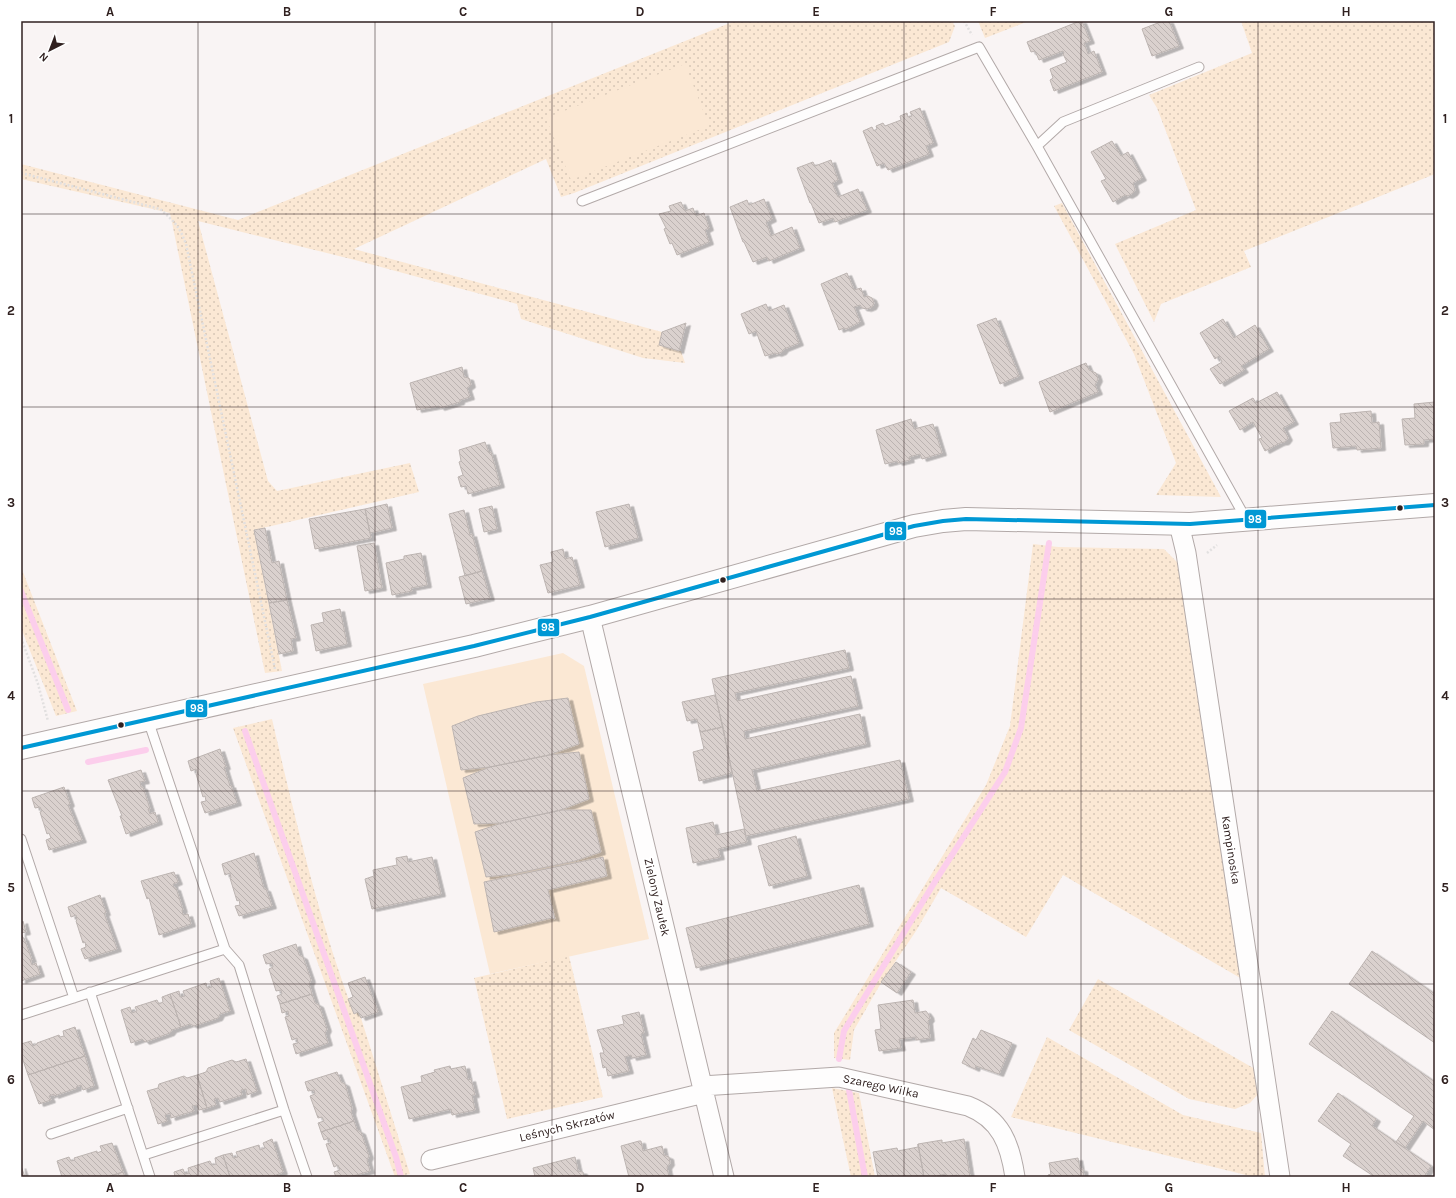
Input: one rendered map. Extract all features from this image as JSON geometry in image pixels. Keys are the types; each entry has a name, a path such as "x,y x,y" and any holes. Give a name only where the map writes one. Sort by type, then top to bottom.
{"street":[{"path":"21,748 474,646 590,617 914,526 943,521 974,520 1190,524 1435,505"},
{"name":"Kampinoska","path":"1179,524 1186,553 1280,1177"},
{"name":"Zielony Zaułek","path":"590,617 724,1177"},
{"name":"Szarego Wilka","path":"703,1090 839,1077 968,1106 980,1111 994,1122 1003,1135 1015,1177"},
{"name":"Leśnych Skrzatów","path":"431,1160 703,1090"}],"lane":[{"path":"582,201 979,47 1037,146 1246,519"},
{"path":"1037,146 1063,122 1199,67"},
{"path":"148,720 225,949 239,965 284,1110 307,1177"},
{"path":"21,839 74,998"},
{"path":"21,1015 225,949"},
{"path":"90,992 150,1177"},
{"path":"51,1134 128,1108"},
{"path":"144,1155 284,1110"}],"path":[{"path":"21,173 160,209 176,223 181,230 186,244 279,689"},
{"path":"1186,553 1206,554 1215,545 1223,544"},
{"path":"21,638 38,684 52,741"}],"shaded area":[{"path":"735,21 952,21 955,26 949,42 574,193 561,197 546,159 354,249 662,332 679,351 681,351 685,363 643,358 521,319 517,304 355,260 198,221 268,481 277,491 410,463 419,492 254,530 282,671 265,673 170,213 21,179 21,164 238,220"},
{"path":"978,21 1029,21 985,38"},
{"path":"1241,21 1435,21 1435,174 1244,251 1251,267 1161,304 1154,322 1115,244 1196,210 1157,108 1149,95 1252,53"},
{"path":"685,64 709,126 571,180 546,118"},
{"path":"1062,203 1221,497 1156,495 1176,463 1134,354 1054,206"},
{"path":"1033,544 1058,547 1164,549 1179,564 1242,979 1063,875 1026,937 941,888 916,931 881,983 854,1030 850,1060 834,1058 834,1033 986,785 1010,726"},
{"path":"21,567 77,711 56,716 21,628"},
{"path":"563,653 584,666 649,939 490,974 423,684"},
{"path":"272,719 318,905 354,1014 358,1012 361,1018 410,1174 395,1177 233,728"},
{"path":"569,956 603,1097 507,1119 474,978"},
{"path":"1098,979 1255,1069 1259,1093 1250,1103 1235,1109 1189,1099 1069,1030"},
{"path":"1047,1037 1183,1115 1261,1133 1265,1177 1254,1177 1011,1117"},
{"path":"832,1088 859,1093 875,1177 851,1177"}],"building":[{"path":"1082,21 1090,41 1084,43 1088,54 1094,51 1102,72 1054,91 1050,80 1053,78 1050,69 1067,62 1063,51 1039,60 1035,51 1031,52 1027,42"},
{"path":"1163,21 1169,21 1179,46 1152,56 1142,29"},
{"path":"920,108 933,143 926,146 929,154 888,170 884,163 877,166 863,131 872,127 874,131 877,129 876,126 883,123 885,126 901,120 900,116 907,113 908,117 912,116 910,112"},
{"path":"1112,141 1121,156 1128,152 1142,178 1133,183 1135,190 1133,193 1128,196 1125,195 1113,202 1101,181 1106,179 1091,152"},
{"path":"831,160 838,180 832,183 838,197 858,189 867,210 835,222 833,218 819,223 797,168 813,162 815,166"},
{"path":"764,199 772,219 766,222 771,236 792,227 800,248 769,261 767,257 753,262 743,242 730,207 747,200 749,205"},
{"path":"681,202 685,211 693,208 696,216 704,213 709,228 705,230 709,242 677,255 672,243 670,244 664,229 666,228 659,214 671,211 669,206"},
{"path":"847,273 854,290 861,288 864,297 868,296 872,298 874,303 872,307 867,309 862,308 860,305 854,307 860,322 846,329 844,328 839,330 821,284"},
{"path":"766,304 769,311 784,305 799,343 784,349 782,352 777,354 775,353 765,356 756,331 749,334 741,314"},
{"path":"996,318 1019,376 1000,384 977,325"},
{"path":"1223,319 1234,338 1255,325 1269,349 1241,366 1244,370 1220,384 1210,369 1222,362 1219,356 1215,359 1200,333"},
{"path":"686,323 679,351 659,345 662,332"},
{"path":"1086,363 1089,370 1096,373 1098,379 1095,385 1098,392 1050,412 1039,382"},
{"path":"462,367 464,377 469,378 471,385 467,388 470,397 460,400 460,402 440,408 439,406 417,410 410,383"},
{"path":"1277,392 1294,422 1283,428 1288,438 1285,442 1265,451 1259,439 1262,438 1253,422 1240,430 1229,411 1253,398 1256,403"},
{"path":"1435,402 1435,439 1424,440 1424,444 1405,445 1402,419 1415,418 1414,404"},
{"path":"1371,411 1372,423 1379,422 1381,448 1357,450 1356,446 1333,448 1330,423 1341,422 1340,414"},
{"path":"911,419 914,429 933,424 942,453 922,459 920,454 909,457 910,460 885,464 876,430"},
{"path":"485,442 489,453 491,452 500,485 468,494 466,486 461,487 458,477 463,475 459,462 461,461 459,450"},
{"path":"387,504 392,528 370,533 365,509"},
{"path":"629,504 638,538 605,547 596,512"},
{"path":"492,506 497,529 484,532 479,509"},
{"path":"365,509 371,538 315,549 309,519"},
{"path":"464,510 470,535 472,534 482,571 465,576 449,514"},
{"path":"265,528 272,563 279,561 287,600 269,603 254,530"},
{"path":"374,543 382,588 365,591 357,546"},
{"path":"563,549 565,559 572,557 580,585 548,593 540,565 553,562 551,552"},
{"path":"421,553 427,585 411,588 412,591 392,595 386,563 404,559 404,556"},
{"path":"482,571 490,598 466,604 459,577"},
{"path":"287,600 296,638 291,639 293,651 279,654 269,603"},
{"path":"340,609 347,644 316,651 311,625 324,622 322,613"},
{"path":"845,650 849,668 735,693 737,701 851,676 858,706 744,731 745,739 860,714 866,744 752,770 757,791 900,760 909,799 746,836 712,679"},
{"path":"715,695 723,727 700,732 697,719 687,721 682,702"},
{"path":"568,698 579,744 549,755 490,767 461,770 452,726 478,716 536,702"},
{"path":"723,727 732,773 699,781 693,752 704,749 700,732"},
{"path":"220,749 226,767 224,767 237,803 205,813 201,802 206,801 205,796 203,797 196,774 198,774 196,769 191,771 188,761"},
{"path":"579,752 589,799 561,810 502,823 474,824 463,778 490,767 549,755"},
{"path":"141,770 145,781 140,782 150,809 148,809 150,814 155,812 158,822 126,834 120,816 122,816 108,780"},
{"path":"64,787 70,804 68,805 82,840 49,850 46,840 51,838 49,833 47,834 40,812 42,811 40,807 35,808 32,798"},
{"path":"561,810 591,810 601,852 575,861 513,874 486,877 475,832 502,823"},
{"path":"713,822 716,835 744,829 747,842 718,849 720,857 693,863 686,828"},
{"path":"796,836 807,876 769,886 758,846"},
{"path":"254,853 264,889 266,889 272,906 239,916 235,906 240,905 239,900 237,901 230,878 230,873 225,875 222,864"},
{"path":"407,856 408,862 432,857 441,894 372,909 365,879 374,876 373,870 397,865 396,858"},
{"path":"603,857 607,876 548,890 555,919 552,918 494,932 484,882"},
{"path":"174,872 178,882 173,884 174,888 176,888 183,910 183,915 188,914 191,924 159,935 149,898 147,899 141,881"},
{"path":"859,885 869,924 696,968 686,928"},
{"path":"100,895 106,913 104,913 117,949 85,959 81,949 86,947 85,942 83,943 76,921 76,915 71,917 68,907"},
{"path":"23,921 26,932 21,933 21,922"},
{"path":"21,933 32,960 30,960 32,965 36,963 40,974 21,981"},
{"path":"296,944 299,955 303,957 311,980 309,984 312,994 280,1004 277,996 282,994 281,990 276,991 269,969 273,967 272,963 266,964 263,955"},
{"path":"1372,951 1435,994 1435,1043 1349,984"},
{"path":"896,962 911,972 897,993 881,982"},
{"path":"365,977 378,1012 361,1018 358,1012 354,1014 348,999 353,997 348,983"},
{"path":"219,978 230,1011 220,1014 218,1018 194,1026 190,1024 181,1027 170,994 179,991 180,997 185,996 183,991 206,983 207,988 212,987 210,981"},
{"path":"170,994 181,1027 172,1030 170,1033 145,1042 142,1039 131,1043 121,1010 130,1007 132,1013 137,1011 135,1007 157,1000 159,1004 163,1002 162,997"},
{"path":"312,994 315,1003 319,1005 327,1029 325,1033 328,1043 296,1054 293,1044 298,1043 297,1038 292,1040 285,1017 289,1016 288,1011 282,1013 280,1004"},
{"path":"913,1000 915,1013 926,1011 929,1015 930,1019 928,1021 930,1038 916,1040 916,1037 899,1039 901,1048 879,1051 875,1030 881,1029 878,1005"},
{"path":"1332,1011 1435,1082 1435,1130 1423,1121 1405,1148 1396,1142 1414,1116 1309,1044"},
{"path":"639,1012 644,1033 641,1034 646,1055 632,1058 631,1055 625,1057 629,1071 608,1076 606,1067 603,1068 600,1053 604,1053 597,1030 624,1024 622,1016"},
{"path":"75,1027 85,1056 28,1075 21,1054 21,1044 31,1041 33,1046 37,1043 59,1035 60,1037 64,1036 63,1031"},
{"path":"981,1030 1012,1043 999,1074 976,1066 975,1069 962,1063 973,1038 976,1040"},
{"path":"85,1056 94,1086 83,1090 81,1085 76,1087 77,1088 54,1096 54,1094 49,1096 51,1100 39,1104 28,1075"},
{"path":"246,1059 257,1091 247,1095 246,1089 241,1090 242,1095 220,1102 218,1098 214,1099 216,1105 207,1108 197,1075 206,1072 208,1068 232,1060 236,1062"},
{"path":"450,1066 451,1069 465,1066 468,1080 471,1079 475,1095 472,1095 475,1110 452,1115 451,1109 409,1119 401,1087 422,1082 421,1076 435,1072 434,1070"},
{"path":"337,1072 341,1082 345,1084 354,1121 321,1132 318,1123 324,1121 322,1117 318,1118 310,1096 315,1094 314,1090 308,1091 305,1082"},
{"path":"197,1075 207,1108 199,1110 197,1105 192,1106 194,1111 171,1118 170,1113 165,1115 167,1121 158,1124 147,1091 158,1088 159,1084 184,1076 187,1078"},
{"path":"1338,1093 1376,1119 1372,1126 1431,1166 1424,1177 1375,1177 1343,1156 1351,1144 1318,1121"},
{"path":"354,1121 357,1130 361,1132 369,1156 367,1160 370,1171 350,1177 336,1177 334,1172 340,1170 338,1165 334,1167 326,1144 331,1143 329,1138 324,1140 321,1132"},
{"path":"272,1139 283,1172 272,1177 230,1177 223,1155 232,1153 233,1158 238,1157 236,1152 259,1145 260,1150 265,1148 263,1143"},
{"path":"964,1139 970,1177 957,1177 957,1175 946,1177 945,1174 937,1177 924,1177 918,1144 942,1140 942,1143"},
{"path":"641,1141 643,1151 662,1146 664,1155 669,1157 670,1163 667,1167 669,1177 629,1177 621,1146"},
{"path":"112,1143 123,1172 107,1177 62,1177 57,1161 69,1157 71,1161 75,1160 74,1158 97,1151 97,1153 102,1151 100,1146"},
{"path":"918,1144 924,1177 878,1177 873,1152 897,1148 898,1151 918,1147"},
{"path":"223,1155 230,1177 175,1177 174,1172 183,1169 185,1174 189,1173 188,1168 210,1161 212,1165 216,1164 215,1158"},
{"path":"575,1157 578,1171 583,1172 584,1177 535,1177 533,1168"},
{"path":"1078,1158 1080,1169 1083,1169 1084,1177 1048,1177 1048,1175 1051,1174 1049,1163"},
{"path":"21,1166 25,1177 21,1177"},
{"path":"123,1172 125,1177 107,1177"}],"waterway":[{"path":"839,1059 844,1031 936,880 1005,772 1021,728 1049,543"},
{"path":"21,591 68,710"},
{"path":"245,731 396,1157 401,1177"},
{"path":"88,762 146,750"},
{"path":"849,1090 865,1177"}],"transit line":[{"name":"98","path":"21,748 474,646 590,617 914,526 943,521 966,519 1190,524 1435,505"}]}
